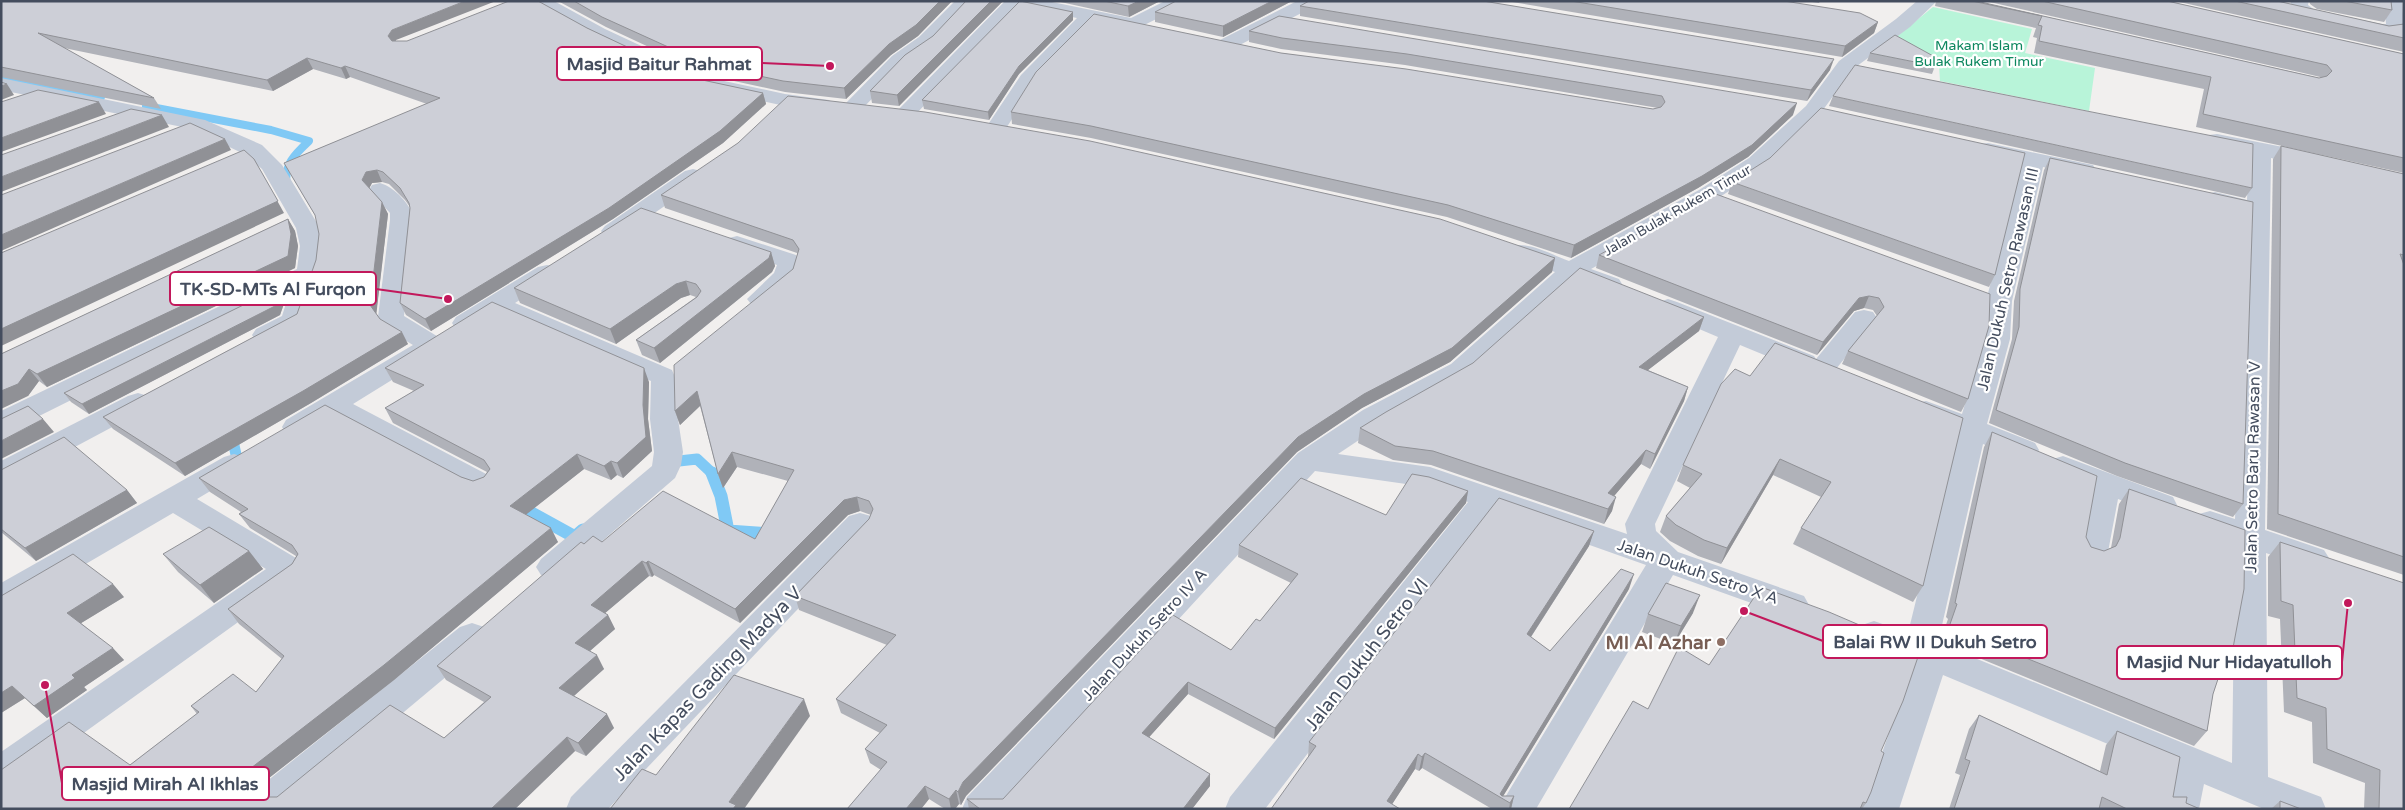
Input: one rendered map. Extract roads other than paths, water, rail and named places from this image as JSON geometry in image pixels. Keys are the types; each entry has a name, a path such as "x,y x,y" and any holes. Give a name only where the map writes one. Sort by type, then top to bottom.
{"street":[{"path":"540,1 598,33 704,83 785,100 927,117"},
{"path":"852,108 899,60 926,41 966,1"},
{"path":"1134,24 1179,1"},
{"path":"1253,51 1215,43 1275,19 1311,1"},
{"name":"Jalan Bulak Rukem Timur","path":"1308,460 1374,417 1460,370 1573,269 1707,195 1757,163 1813,111 1836,63 1902,24 1928,1"},
{"path":"2298,8 2382,30 2393,30 2395,27 2393,1"},
{"path":"890,113 1025,2 1089,17 1134,24 1158,31"},
{"path":"997,130 1028,79 1089,17"},
{"path":"1275,19 1305,24"},
{"path":"1874,19 1902,24"},
{"path":"1836,63 1875,70"},
{"path":"1,65 125,91"},
{"path":"1,84 198,124 254,150 271,165 291,221 308,228 312,246 308,273 293,320 240,348"},
{"path":"10,106 43,93"},
{"path":"765,118 785,100"},
{"path":"100,124 137,111"},
{"path":"162,138 198,124"},
{"path":"2202,137 2337,165"},
{"path":"1967,144 2102,174"},
{"name":"Jalan Setro Baru Rawasan V","path":"2250,770 2250,537 2260,148"},
{"path":"227,162 254,150"},
{"name":"Jalan Dukuh Setro Rawasan III","path":"1880,809 1927,653 1972,428 1997,339 1990,298 2034,158"},
{"path":"596,241 716,160"},
{"path":"380,190 401,212 402,220 391,317 397,324 430,344"},
{"path":"1707,195 1734,205"},
{"path":"2199,196 2258,209"},
{"path":"643,211 670,220"},
{"path":"715,235 787,260 789,264 786,276 741,314"},
{"path":"1500,245 1573,269 1849,379"},
{"path":"1,598 333,405 563,262"},
{"path":"1,423 164,341 308,273"},
{"path":"496,304 618,357 671,370 664,418 669,458 665,471 528,588"},
{"path":"1822,368 1864,318"},
{"path":"1516,809 1666,559 1642,535 1640,524 1733,333"},
{"path":"618,357 643,339"},
{"path":"1,474 160,390"},
{"path":"1902,400 2106,485 2340,567"},
{"path":"333,405 480,483"},
{"name":"Jalan Dukuh Setro X A","path":"1308,460 1430,477 1666,559 1927,653 2190,762 2250,770 2308,809"},
{"name":"Jalan Dukuh Setro IV A","path":"980,809 1308,460"},
{"path":"2093,552 2106,485"},
{"name":"Jalan Dukuh Setro VI","path":"1243,809 1488,498"},
{"path":"1,772 290,569 174,499"},
{"name":"Jalan Kapas Gading Madya V","path":"584,809 860,524"},
{"path":"260,809 407,691 490,620"},
{"path":"2180,809 2190,762"}],"waterway":[{"path":"1,77 101,97"},
{"path":"146,106 271,130 309,141 291,160 287,172 287,186"},
{"path":"231,432 239,468"},
{"path":"679,461 697,459 712,473"},
{"path":"712,473 721,496 728,531 772,534"},
{"path":"517,505 575,537 583,530"}],"place":[{"name":"Masjid Baitur Rahmat","path":"830,66"},
{"name":"TK-SD-MTs Al Furqon","path":"448,299"},
{"name":"Masjid Nur Hidayatulloh","path":"2348,603"},
{"name":"Balai RW II Dukuh Setro","path":"1744,611"},
{"name":"MI Al Azhar","path":"1721,642"},
{"name":"Masjid Mirah Al Ikhlas","path":"45,685"}],"park label":[{"name":"Makam Islam Bulak Rukem Timur","path":"1979,54"}]}
